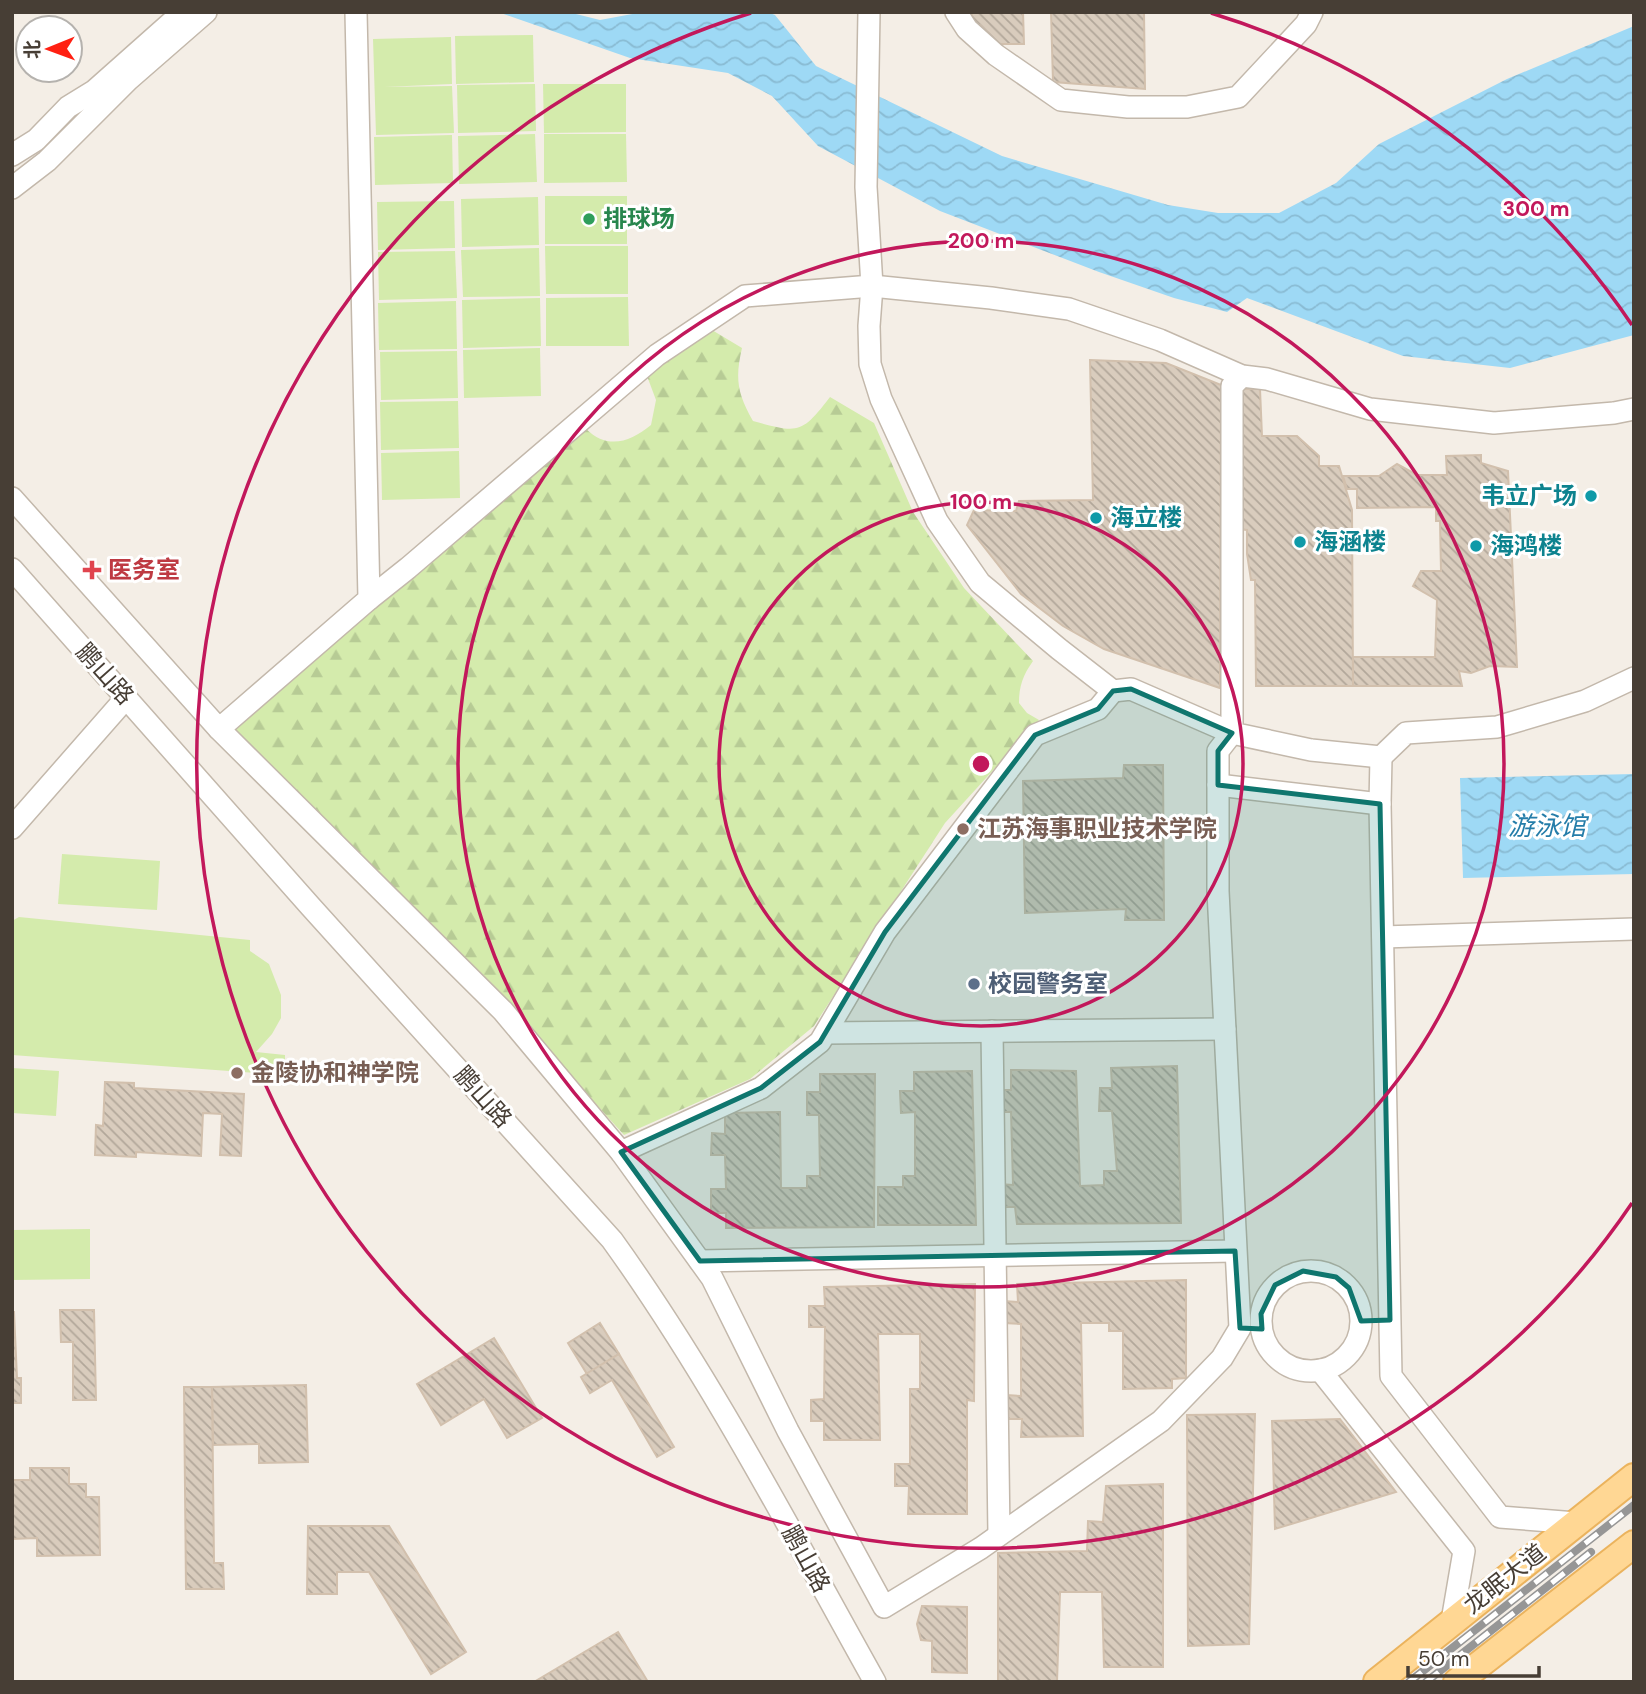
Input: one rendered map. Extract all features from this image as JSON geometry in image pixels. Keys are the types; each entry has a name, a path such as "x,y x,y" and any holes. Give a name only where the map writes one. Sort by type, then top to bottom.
{"main road":[{"name":"龙眠大道","path":"1377,1682 1634,1477"},
{"name":"龙眠大道","path":"1457,1682 1634,1544"}],"street":[{"path":"12,155 36,140 68,107 94,91 183,12"},
{"path":"12,188 47,161 128,80 206,12"},
{"path":"356,12 369,599"},
{"path":"870,12 866,187 872,286 870,364 889,419 937,521 980,583 1113,691"},
{"path":"956,12 967,29 996,55 1061,100 1140,107 1187,107 1238,97 1306,24 1312,12"},
{"path":"219,729 657,355 745,296 872,286 1069,309 1160,340 1242,376 1267,379 1370,409 1494,423 1634,409"},
{"path":"12,498 219,729 503,1011 621,1152 712,1278 788,1431 884,1607 999,1535 1161,1421 1222,1358 1240,1328 1218,891 1218,751 1232,733 1232,387 1242,376"},
{"name":"鹏山路","path":"12,569 612,1240 689,1354 875,1682"},
{"path":"1576,1523 1500,1517 1391,1376 1381,757 1406,733 1497,727 1586,701 1634,678"},
{"path":"621,1152 761,1088 820,1042 885,932 1035,734 1098,709 1113,691 1131,689 1232,733 1311,750 1381,757"},
{"path":"12,828 126,698"},
{"path":"1218,785 1380,804"},
{"path":"1383,937 1634,929"},
{"path":"826,1032 1225,1029"},
{"path":"992,1031 999,1535"},
{"path":"700,1261 1235,1251"},
{"path":"1303,1271 1320,1271 1336,1277 1349,1288 1358,1304 1361,1321 1358,1338 1349,1353 1337,1364 1320,1370 1304,1371 1289,1366 1276,1357 1267,1345 1262,1329 1264,1306 1275,1285 1288,1276 1303,1271"},
{"path":"1361,1321 1390,1320"},
{"path":"1240,1328 1262,1329"},
{"path":"1320,1370 1464,1551 1452,1621"}],"highlighted area":[{"path":"1131,689 1232,733 1218,751 1218,785 1380,804 1390,1320 1361,1321 1349,1288 1336,1277 1303,1271 1275,1285 1261,1314 1262,1329 1240,1328 1235,1251 700,1261 621,1152 761,1088 820,1042 885,932 1035,735 1098,709 1113,691"}],"green space":[{"path":"533,35 534,82 456,84 455,36"},
{"path":"451,37 452,84 384,87 452,86 454,133 376,135 373,39"},
{"path":"535,84 536,131 458,133 457,85"},
{"path":"543,84 626,84 626,132 544,133"},
{"path":"535,134 537,182 459,184 458,136"},
{"path":"544,134 626,134 627,182 544,183"},
{"path":"452,135 453,183 375,185 374,137"},
{"path":"545,196 627,196 627,244 545,244"},
{"path":"538,197 539,245 462,247 461,199"},
{"path":"454,201 455,248 378,250 377,202"},
{"path":"545,246 628,246 628,294 546,294"},
{"path":"539,248 540,296 463,297 461,250"},
{"path":"455,251 457,298 379,300 378,252"},
{"path":"628,297 629,346 546,346 546,298"},
{"path":"540,298 541,346 463,348 462,300"},
{"path":"456,301 457,349 379,350 378,303"},
{"path":"712,330 742,348 739,385 753,421 780,428 798,428 812,418 830,397 874,423 913,512 964,588 1033,661 1022,681 1019,703 1027,713 1039,720 945,823 814,1026 750,1079 624,1135 517,1017 377,870 233,728 586,429 602,440 619,441 635,436 651,425 656,400 647,376"},
{"path":"540,348 541,396 464,398 463,350"},
{"path":"457,351 458,398 381,400 380,352"},
{"path":"458,401 459,448 381,450 380,402"},
{"path":"459,451 460,498 382,500 381,453"},
{"path":"62,854 160,861 157,910 58,904"},
{"path":"19,917 250,940 250,951 269,964 281,995 281,1018 272,1034 256,1052 285,1055 285,1075 12,1055 12,921"},
{"path":"12,1068 59,1071 56,1116 12,1113"},
{"path":"90,1229 90,1279 12,1280 12,1230"}],"water":[{"path":"498,12 568,12 600,20 643,12 767,12 775,15 816,66 1002,156 1168,205 1218,213 1279,213 1336,183 1379,144 1507,79 1634,26 1634,335 1510,368 1403,356 1247,298 1227,312 1174,298 940,211 818,146 772,96 728,73 630,58"},
{"name":"游泳馆","path":"1634,774 1634,874 1463,878 1460,778"}],"building":[{"path":"972,12 1023,12 1024,44 999,44 980,25 971,25"},
{"path":"1051,12 1144,12 1145,89 1053,82"},
{"name":"海立楼","path":"1090,360 1166,363 1221,385 1220,688 1104,649 1063,626 1021,594 967,525 974,510 1016,511 1019,501 1093,500"},
{"name":"海涵楼","path":"1237,389 1260,389 1262,436 1297,436 1319,456 1319,466 1339,466 1352,510 1353,686 1256,686 1255,580 1251,580 1247,530 1238,529"},
{"name":"海鸿楼","path":"1481,455 1481,463 1508,471 1517,667 1490,666 1471,673 1459,671 1462,686 1353,686 1353,657 1435,657 1437,600 1413,586 1421,571 1441,571 1440,521 1436,521 1436,507 1357,508 1357,489 1347,489 1343,476 1379,476 1397,464 1417,475 1447,475 1446,456"},
{"path":"1124,765 1163,765 1164,920 1125,920 1126,909 1025,913 1023,781 1123,778"},
{"path":"1177,1066 1181,1223 1017,1224 1015,1207 1000,1207 1000,1184 1013,1185 1011,1112 997,1112 997,1090 1011,1090 1011,1070 1076,1071 1080,1186 1104,1185 1104,1171 1117,1171 1112,1111 1099,1111 1100,1088 1112,1088 1111,1068"},
{"path":"972,1071 976,1225 878,1225 878,1187 903,1187 903,1176 915,1176 915,1112 901,1113 900,1091 914,1091 914,1072"},
{"path":"820,1074 875,1074 874,1227 726,1228 726,1213 711,1213 711,1189 726,1189 725,1155 711,1155 712,1133 725,1134 725,1113 780,1112 781,1188 807,1188 807,1176 820,1176 819,1115 807,1115 807,1092 820,1092"},
{"path":"105,1082 134,1083 134,1088 244,1094 241,1156 220,1155 222,1114 203,1113 201,1156 136,1152 136,1157 95,1155 96,1125 103,1126"},
{"path":"1186,1280 1186,1378 1172,1379 1172,1388 1123,1389 1123,1331 1109,1331 1109,1323 1081,1323 1083,1436 1021,1437 1022,1419 1006,1419 1007,1395 1021,1396 1021,1324 1004,1323 1004,1301 1018,1302 1017,1284"},
{"path":"975,1284 974,1401 967,1400 967,1514 908,1514 909,1486 895,1486 895,1464 910,1464 910,1389 920,1389 920,1334 878,1334 880,1440 824,1440 824,1421 811,1421 811,1400 824,1399 825,1327 809,1327 809,1306 825,1306 824,1287"},
{"path":"60,1310 94,1310 96,1400 73,1400 73,1342 61,1342"},
{"path":"12,1312 17,1378 21,1378 21,1403 12,1403"},
{"path":"600,1323 619,1354 587,1374 568,1343"},
{"path":"494,1338 542,1418 507,1438 484,1399 441,1425 417,1384"},
{"path":"619,1354 674,1447 657,1457 612,1380 590,1393 581,1377"},
{"path":"306,1385 308,1462 259,1463 259,1444 213,1445 212,1387"},
{"path":"184,1387 212,1387 214,1563 223,1563 224,1589 186,1589"},
{"path":"1255,1414 1249,1644 1188,1646 1187,1415"},
{"path":"1340,1419 1396,1492 1275,1529 1272,1421"},
{"path":"30,1468 69,1468 69,1484 86,1484 86,1497 99,1497 100,1555 37,1556 37,1538 12,1539 12,1480 30,1480"},
{"path":"1163,1484 1163,1667 1104,1667 1102,1592 1060,1592 1057,1682 998,1682 998,1553 1087,1551 1088,1521 1103,1522 1106,1486"},
{"path":"308,1526 389,1526 466,1652 431,1674 369,1572 337,1572 337,1594 307,1594"},
{"path":"922,1606 967,1607 967,1673 932,1672 932,1641 921,1640 917,1624"},
{"path":"618,1632 648,1682 534,1682"}],"railway":[{"path":"1409,1682 1634,1505"},
{"path":"1426,1682 1591,1552"}],"place":[{"name":"排球场","path":"589,219"},
{"name":"韦立广场","path":"1591,496"},
{"name":"海立楼","path":"1096,518"},
{"name":"海涵楼","path":"1300,542"},
{"name":"海鸿楼","path":"1476,546"},
{"name":"医务室","path":"92,570"},
{"name":"江苏海事职业技术学院","path":"963,829"},
{"name":"校园警务室","path":"974,984"},
{"name":"金陵协和神学院","path":"237,1073"}]}
